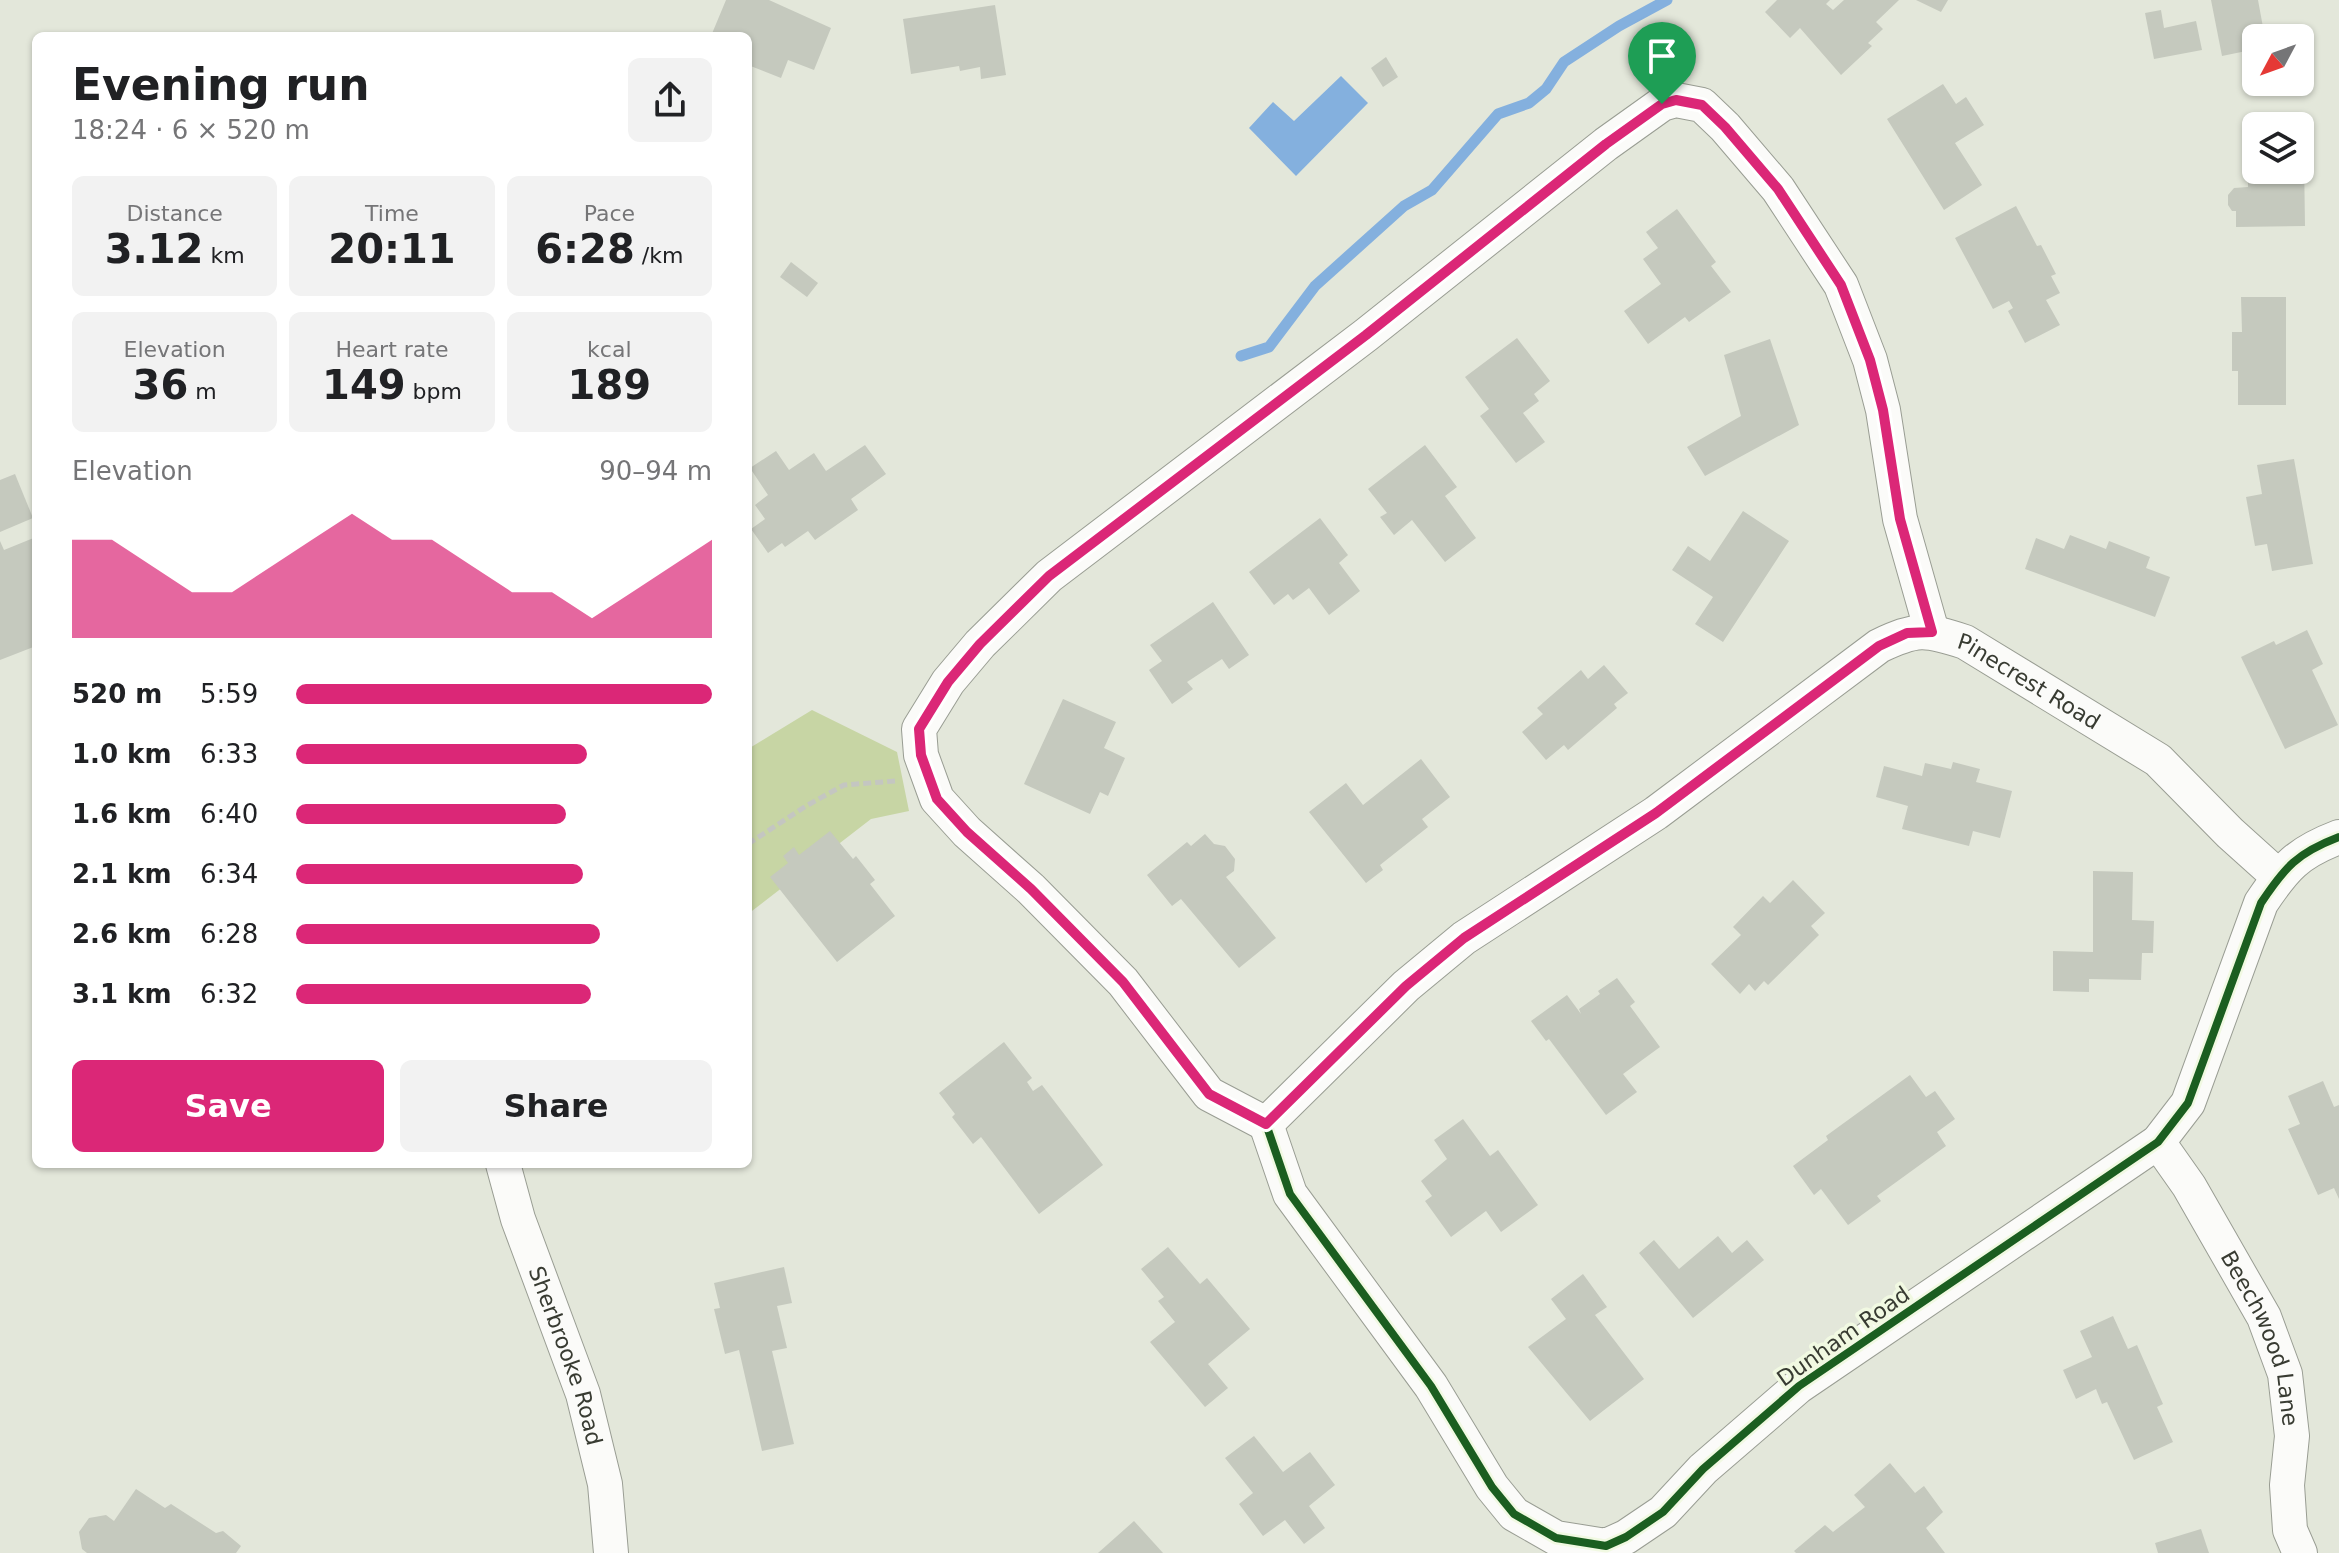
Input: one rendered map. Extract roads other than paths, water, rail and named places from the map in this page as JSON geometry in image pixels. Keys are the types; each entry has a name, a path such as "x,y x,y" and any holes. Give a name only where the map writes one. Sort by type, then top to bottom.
{"street":[{"path":"1266,1124 1209,1094 1123,982 1031,889 967,832 937,799 921,755 919,729 930,709 980,644 1049,576 1366,335 1606,144 1662,104 1676,100 1702,105 1725,127 1778,189 1841,285 1870,360 1883,410 1900,519 1932,632"},
{"name":"Pinecrest Road","path":"1266,1124 1406,986 1464,938 1656,813 1879,646 1907,633 1932,632 1965,642 2158,760 2230,833 2279,877"},
{"name":"Dunham Road","path":"1266,1124 1290,1194 1431,1386 1492,1487 1514,1514 1556,1538 1606,1546 1626,1537 1663,1512 1703,1469 1799,1386 2158,1142 2188,1103 2261,903 2298,856 2339,837"},
{"name":"Beechwood Lane","path":"2158,1142 2189,1186 2264,1317 2285,1374 2292,1436 2287,1485 2290,1530 2300,1553"},
{"name":"Sherbrooke Road","path":"504,1168 518,1219 583,1394 605,1484 611,1553"}],"water":[{"path":"1341,76 1368,103 1296,176 1249,128 1273,102 1294,121"}],"waterway":[{"path":"1241,356 1269,347 1315,286 1404,206 1432,190 1498,114 1529,103 1546,89 1564,62 1619,26 1667,0"}]}
